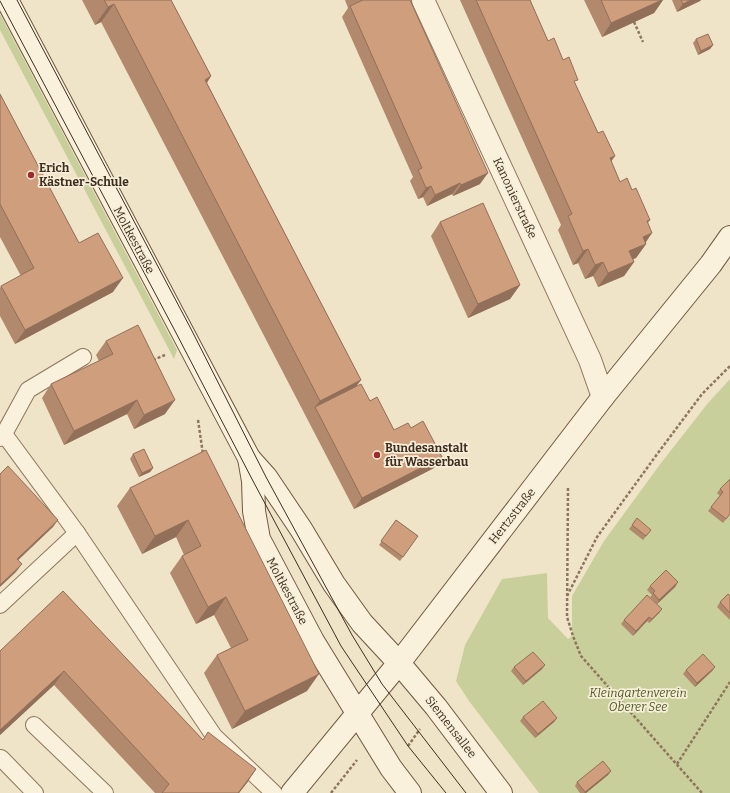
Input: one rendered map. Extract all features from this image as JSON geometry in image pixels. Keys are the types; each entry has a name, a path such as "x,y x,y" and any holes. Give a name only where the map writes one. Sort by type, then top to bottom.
{"main road":[{"name":"Moltkestraße","path":"7,0 249,458 266,477 334,584 362,623 398,663"},
{"name":"Kanonierstraße","path":"423,0 590,360 604,397"},
{"name":"Hertzstraße","path":"292,793 398,663 604,397 713,261 730,237"},
{"name":"Moltkestraße","path":"249,458 253,482 254,511 259,539 313,642 357,713"},
{"name":"Siemensallee","path":"398,663 436,707 501,793"},
{"path":"357,713 391,768 410,793"}],"lane":[{"path":"83,357 28,390 2,436 77,533 214,736 274,793"},
{"path":"0,605 77,533"},
{"path":"34,726 105,793"},
{"path":"1,758 35,793"}],"path":[{"path":"634,22 643,42"},
{"path":"150,362 159,358"},
{"path":"567,597 597,537 702,394 730,366"},
{"path":"198,418 203,454"},
{"path":"547,470 568,486 566,617 572,636 581,656 702,793"},
{"path":"677,764 730,682"},
{"path":"331,793 360,756"}],"green space":[{"path":"0,14 177,350 174,359 0,30"},
{"name":"Kleingartenverein Oberer See","path":"730,379 730,793 539,793 469,701 456,681 465,645 502,579 547,573 548,618 568,639 572,636 572,596 604,541 661,463 708,403"}],"building":[{"path":"104,0 171,0 211,76 205,80 361,380 320,401 114,4 108,7"},
{"path":"363,0 410,0 488,173 461,185 460,183 435,195 431,186 426,188 418,170 422,168 350,6"},
{"path":"476,0 530,0 548,41 554,38 563,60 569,57 578,80 574,81 598,133 603,131 615,156 610,158 620,182 627,178 632,190 636,188 650,220 647,221 652,233 643,237 646,244 629,251 634,262 608,273 603,262 595,265 588,249 583,251 568,216 572,214"},
{"path":"601,0 662,0 611,23"},
{"path":"681,0 691,0 683,4"},
{"path":"708,34 713,45 701,51 696,39"},
{"path":"0,94 79,243 98,233 123,278 25,330 1,286 34,268 0,204"},
{"path":"483,203 520,285 478,304 440,222"},
{"path":"138,325 175,400 144,415 137,400 74,431 51,384 113,354 106,341"},
{"name":"Bundesanstalt für Wasserbau","path":"361,384 370,401 377,397 394,430 408,423 411,428 423,421 442,457 362,498 315,407"},
{"path":"144,449 153,468 142,473 133,454"},
{"path":"206,450 319,674 245,711 217,655 248,640 226,597 208,607 182,556 201,546 188,520 155,536 130,488"},
{"path":"8,466 58,520 17,559 22,564 0,585 0,474"},
{"path":"730,479 730,514 726,519 711,507 723,492 720,489"},
{"path":"637,518 651,530 646,536 632,525"},
{"path":"396,520 418,536 403,557 381,541"},
{"path":"666,570 678,582 659,600 653,593 655,591 650,586"},
{"path":"63,591 203,740 208,732 256,769 238,793 162,793 169,784 64,671 0,730 0,651"},
{"path":"728,594 730,596 730,613 720,602"},
{"path":"647,595 662,609 652,619 649,617 636,631 624,620"},
{"path":"533,652 545,665 526,681 514,667"},
{"path":"703,654 715,667 697,683 686,670"},
{"path":"543,701 557,718 538,734 523,717"},
{"path":"603,761 611,771 585,792 577,782"}],"tram line":[{"path":"17,0 191,329 266,477 352,635 382,684 466,793"},
{"path":"0,1 341,646 408,746 446,793"}],"place":[{"name":"Erich Kästner-Schule","path":"31,175"},
{"name":"Bundesanstalt für Wasserbau","path":"377,455"}]}
